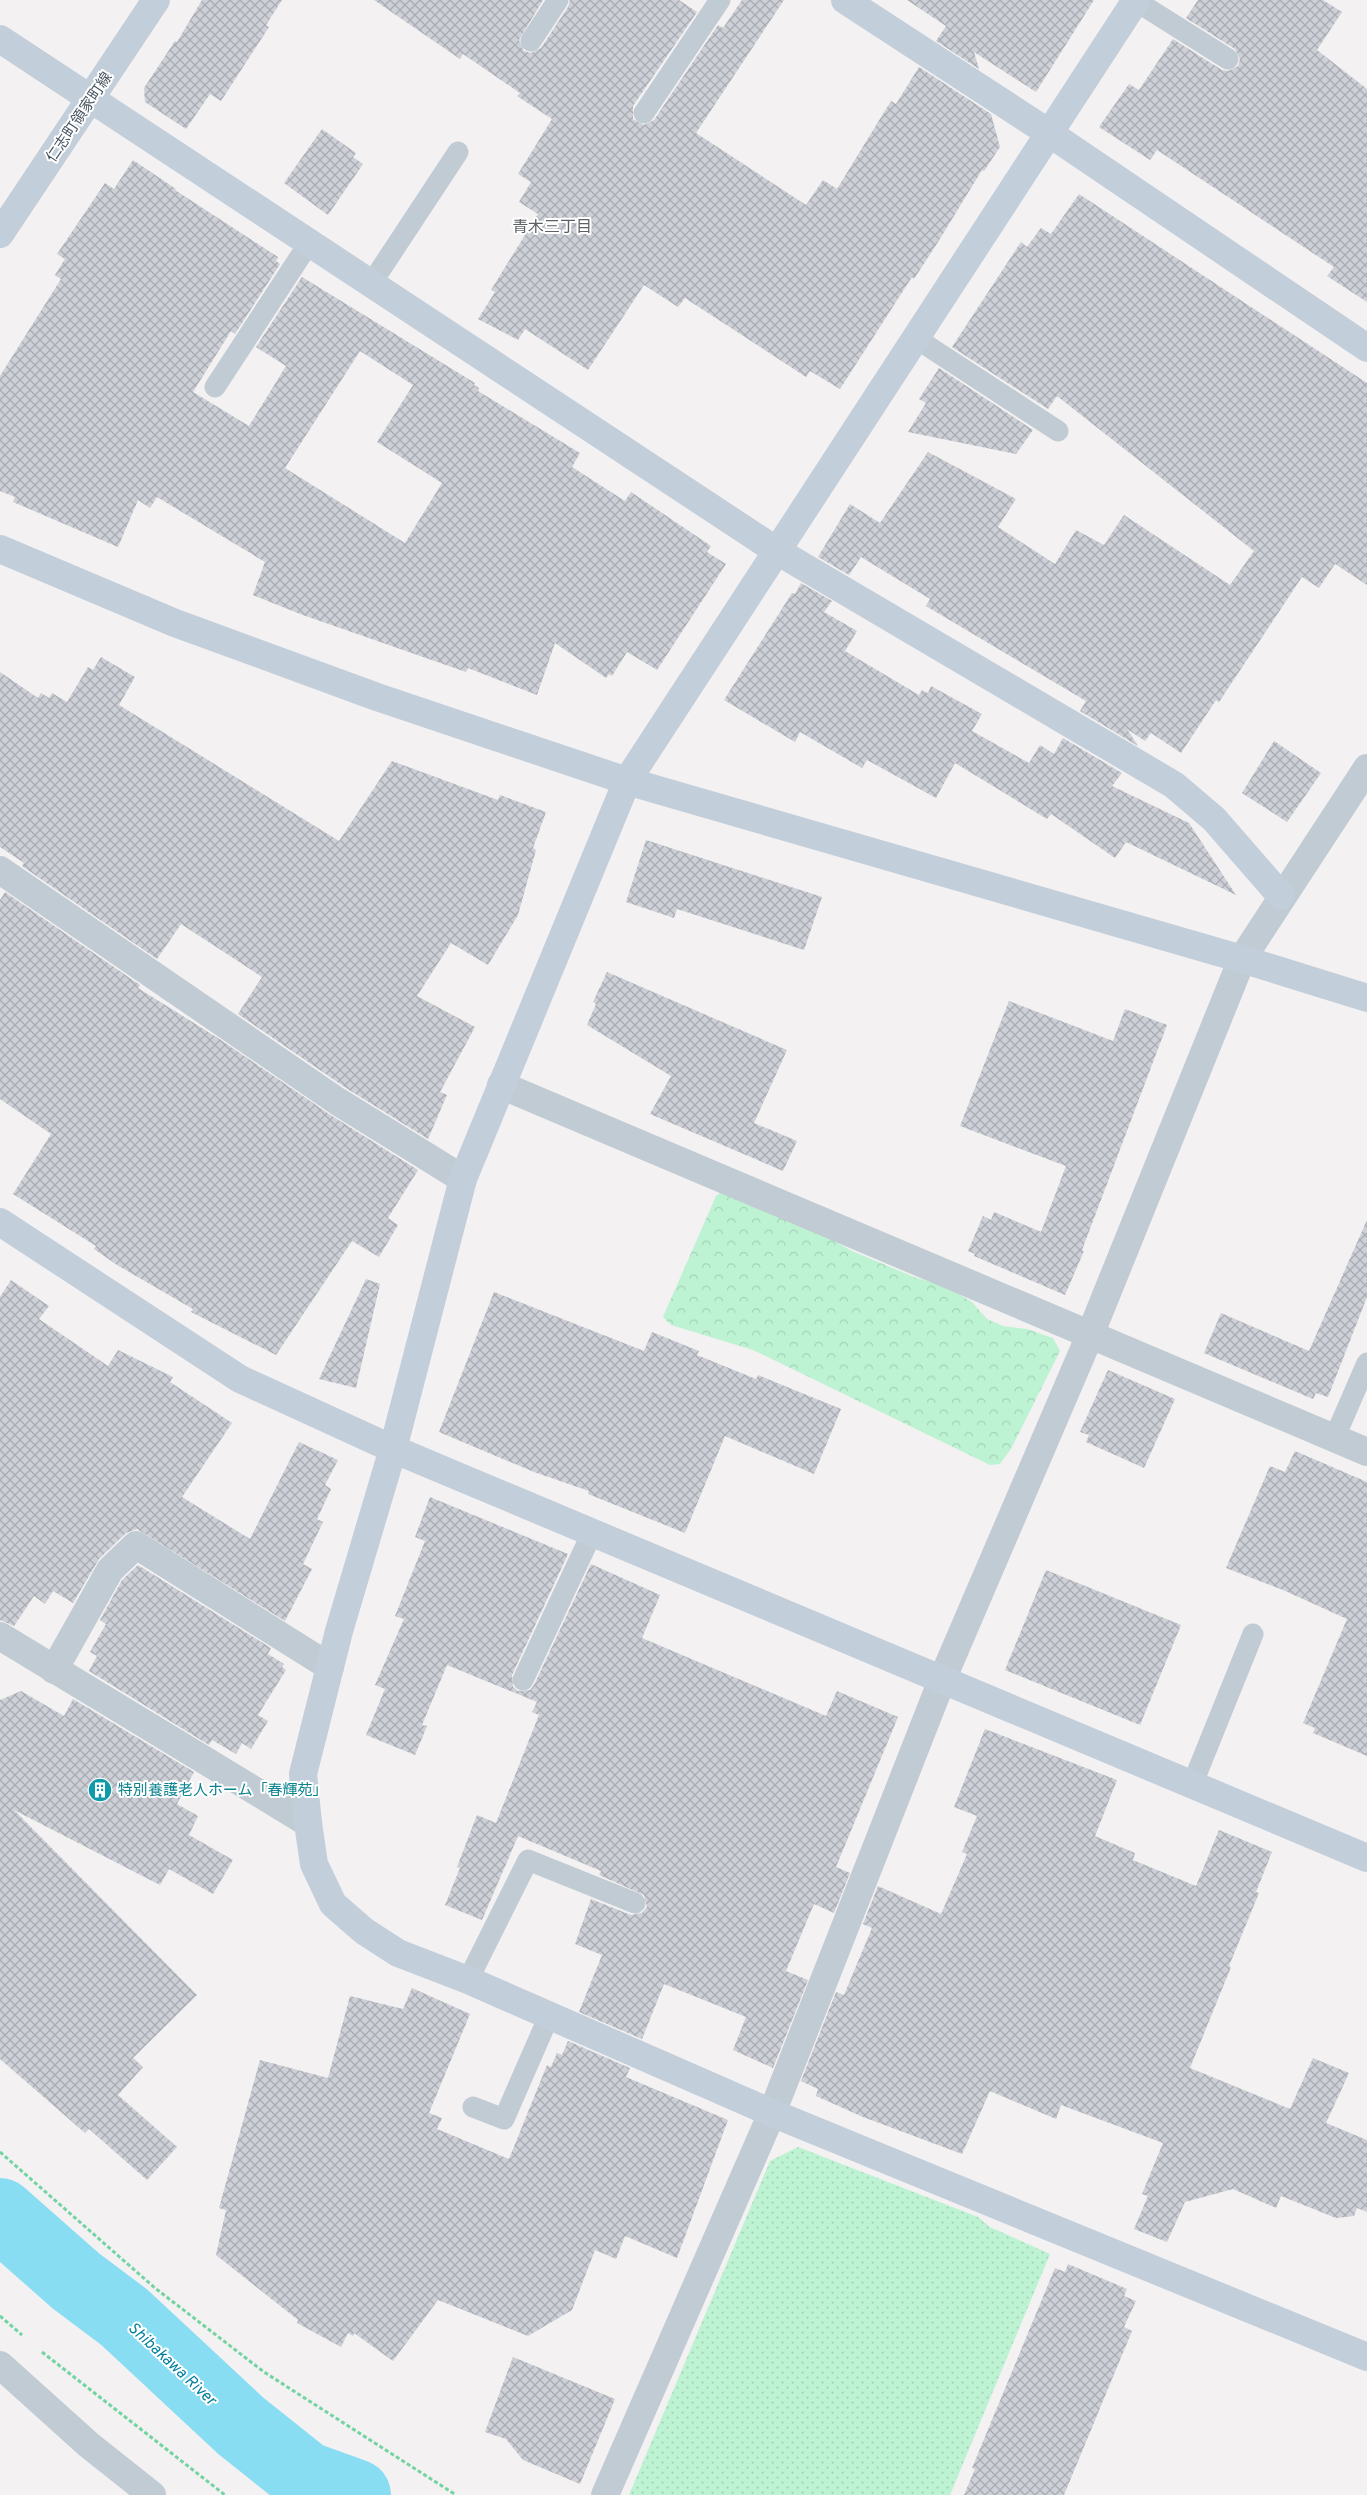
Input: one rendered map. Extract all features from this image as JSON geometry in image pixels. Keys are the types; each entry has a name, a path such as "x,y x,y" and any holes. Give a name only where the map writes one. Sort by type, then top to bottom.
{"street":[{"name":"仁志町領家町線","path":"0,234 156,0"},
{"path":"845,0 1049,133 1367,348"},
{"path":"1136,0 917,339 627,781 463,1179 393,1450 330,1667 303,1774 314,1864 333,1904 364,1931 398,1953 468,1980 772,2113 1367,2357"},
{"path":"0,39 777,551 1174,785 1214,819 1281,896"},
{"path":"0,549 175,622 367,694 627,781 1242,959 1367,998"},
{"path":"605,2495 772,2113 942,1680 1090,1335 1242,959 1281,896 1367,768"},
{"path":"0,870 337,1101 463,1179"},
{"path":"501,1085 1367,1452"},
{"path":"0,1222 240,1379 393,1450 1367,1858"},
{"path":"54,1670 110,1570 136,1545 330,1667"},
{"path":"0,1636 308,1823"},
{"path":"0,2365 89,2445 152,2495"}],"lane":[{"path":"531,41 558,0"},
{"path":"644,113 720,0"},
{"path":"1136,0 1228,59"},
{"path":"371,284 458,152"},
{"path":"215,387 309,243"},
{"path":"917,339 1058,431"},
{"path":"1334,1438 1367,1363"},
{"path":"523,1680 592,1533"},
{"path":"1192,1784 1253,1634"},
{"path":"468,1980 528,1860 634,1902"},
{"path":"473,2107 504,2119 549,2016"}],"path":[{"path":"0,2152 155,2288 264,2372 456,2495"},
{"path":"0,2316 30,2342"},
{"path":"37,2348 225,2495"}],"green space":[{"path":"724,1190 815,1230 852,1251 914,1277 947,1287 972,1302 987,1319 1003,1326 1027,1329 1053,1338 1060,1351 1011,1449 1000,1464 990,1465 753,1350 671,1325 663,1317 716,1196"},
{"path":"798,2147 978,2217 990,2227 1050,2254 950,2495 629,2495 770,2161"}],"building":[{"path":"202,0 282,0 266,25 269,27 221,101 210,94 186,129 145,102 144,88 175,41 177,42"},
{"path":"374,0 543,0 519,40 524,51 531,53 541,48 568,7 570,0 679,0 697,12 633,106 633,119 644,125 654,120 718,25 723,28 742,0 784,0 696,133 806,205 823,180 837,189 891,101 896,104 919,67 991,114 1000,147 984,171 982,170 938,242 914,279 912,277 840,389 810,371 806,377 685,298 678,307 644,285 588,370 525,329 518,340 478,319 495,292 491,290 538,214 519,202 531,182 518,174 552,119 517,96 520,93 463,54 460,59"},
{"path":"907,0 1094,0 1036,92 974,52 979,69 936,41 946,26"},
{"path":"1198,0 1323,0 1342,12 1317,50 1367,89 1367,302 1327,276 1334,267 1157,150 1150,160 1099,127 1129,84 1139,90 1173,39 1222,70 1228,71 1238,66 1240,59 1235,49 1186,18"},
{"path":"322,129 356,153 353,157 363,164 328,215 284,183"},
{"path":"133,160 175,190 278,257 276,261 280,264 235,334 231,331 193,392 249,426 286,366 256,347 302,277 475,383 474,385 479,388 478,391 580,453 572,467 625,501 631,492 711,546 707,552 726,564 657,670 627,652 612,676 609,674 606,678 555,643 537,695 468,668 466,672 300,614 253,595 265,562 157,497 150,508 138,500 118,547 13,502 15,497 0,491 0,376 61,279 55,275 65,259 57,254 105,183 114,189","holes":["360,351 413,385 377,442 442,483 405,543 285,468"]},
{"path":"1079,194 1367,383 1367,585 1335,564 1319,588 1302,577 1219,702 1216,700 1181,753 1151,733 1145,741 1127,729 1138,746 1080,711 1086,701 926,606 930,599 861,557 849,575 818,557 850,504 880,523 928,452 1016,499 998,527 1055,564 1076,530 1104,545 1124,515 1230,585 1254,551 1057,396 1048,409 952,347 1021,242 1027,247 1041,228 1051,234"},
{"path":"939,368 1033,430 1016,454 908,432 926,403 919,399"},
{"path":"801,583 832,601 824,612 857,631 845,651 919,695 922,690 928,693 931,686 982,714 972,731 1029,763 1040,745 1054,754 1063,738 1122,773 1112,786 1189,823 1236,895 1126,842 1115,858 1051,814 1047,819 955,763 936,798 867,760 862,768 800,732 795,742 724,700 792,593 795,594"},
{"path":"101,657 135,677 119,705 339,841 392,761 498,800 500,795 546,812 533,848 536,850 518,915 488,965 451,943 417,996 475,1027 440,1092 447,1095 428,1139 346,1088 238,1014 262,977 181,924 157,959 22,866 24,863 0,847 0,672 38,698 41,693 49,698 52,693 67,702 88,667 93,670"},
{"path":"1274,741 1321,773 1287,822 1242,793"},
{"path":"646,840 822,897 804,950 677,909 674,918 626,902"},
{"path":"5,892 140,985 138,988 221,1040 329,1114 418,1170 388,1218 398,1225 379,1257 352,1241 276,1355 191,1312 193,1309 117,1265 94,1249 96,1246 13,1194 51,1134 0,1099 0,900"},
{"path":"607,972 787,1050 754,1123 797,1141 783,1171 650,1114 671,1076 587,1025 596,1004 593,1002"},
{"path":"1009,1001 1113,1041 1125,1009 1167,1025 1082,1250 1084,1251 1065,1295 974,1256 975,1254 968,1251 983,1216 991,1220 994,1212 1041,1232 1066,1166 960,1126"},
{"path":"1367,1220 1367,1297 1328,1397 1316,1393 1313,1399 1204,1353 1221,1313 1309,1351"},
{"path":"366,1279 380,1284 356,1388 319,1379"},
{"path":"11,1280 49,1306 39,1319 108,1366 118,1350 173,1377 170,1382 232,1423 182,1497 250,1539 299,1442 338,1460 325,1485 331,1489 317,1519 323,1522 303,1564 312,1569 285,1621 137,1529 126,1533 99,1559 73,1603 53,1591 45,1604 34,1596 14,1626 0,1620 0,1297"},
{"path":"494,1292 644,1351 652,1332 699,1351 697,1355 756,1379 758,1375 841,1409 814,1474 725,1436 685,1533 588,1494 589,1491 534,1472 439,1432"},
{"path":"1108,1370 1175,1399 1144,1468 1086,1442 1089,1435 1080,1432"},
{"path":"1295,1451 1367,1482 1367,1756 1313,1733 1315,1728 1303,1723 1347,1619 1283,1590 1226,1568 1270,1466 1285,1472"},
{"path":"430,1497 568,1554 512,1675 513,1687 518,1691 530,1690 534,1685 591,1564 660,1595 642,1638 826,1716 837,1691 898,1717 836,1867 850,1873 834,1913 814,1904 786,1971 808,1980 773,2068 733,2050 746,2017 664,1984 642,2039 579,2012 602,1955 575,1944 591,1899 631,1915 642,1913 647,1907 644,1895 599,1875 601,1871 518,1836 482,1920 445,1905 460,1868 457,1867 477,1815 496,1823 539,1715 532,1712 537,1702 447,1665 422,1725 427,1726 415,1755 366,1735 385,1689 375,1685 404,1619 395,1616 425,1541 415,1537"},
{"path":"138,1565 271,1648 268,1654 284,1664 282,1667 286,1670 258,1715 268,1721 251,1749 242,1743 236,1754 212,1740 209,1745 89,1671 97,1656 90,1652 106,1624 100,1620 122,1580"},
{"path":"1046,1570 1181,1625 1140,1725 1005,1670"},
{"path":"21,1691 64,1716 73,1699 194,1772 177,1804 198,1816 189,1835 233,1860 213,1894 169,1869 160,1885 14,1810 197,1995 133,2058 143,2067 118,2095 177,2147 147,2180 89,2129 85,2133 0,2059 0,1700"},
{"path":"985,1729 1117,1780 1095,1836 1135,1853 1133,1860 1196,1886 1219,1830 1272,1852 1256,1892 1259,1893 1229,1966 1231,1967 1190,2068 1290,2109 1313,2058 1349,2073 1326,2123 1367,2140 1367,2212 1357,2208 1354,2216 1336,2218 1281,2196 1276,2208 1233,2189 1185,2202 1167,2242 1134,2229 1148,2196 1142,2194 1163,2143 1061,2105 1056,2119 990,2091 962,2154 863,2117 816,2096 818,2089 801,2081 836,1992 844,1995 872,1928 863,1924 878,1886 941,1914 967,1854 962,1852 977,1816 954,1807"},
{"path":"412,1988 470,2014 429,2113 442,2118 437,2129 509,2159 547,2065 551,2067 557,2053 562,2055 568,2041 630,2068 626,2077 728,2120 677,2258 625,2236 616,2259 595,2250 572,2310 528,2336 438,2300 393,2361 354,2333 353,2336 348,2333 341,2347 297,2323 298,2320 216,2255 226,2210 219,2208 260,2060 328,2078 350,1996 403,2009"},
{"path":"1068,2264 1127,2289 1124,2296 1136,2301 1124,2327 1132,2331 1064,2495 964,2495 975,2469 972,2468 1055,2268 1065,2272"},
{"path":"513,2357 615,2399 580,2484 523,2460 506,2439 485,2432"}],"waterway":[{"name":"Shibakawa River","path":"0,2214 76,2281 124,2317 241,2426 305,2477 355,2495"}],"place":[{"name":"特別養護老人ホーム「春輝苑」","path":"100,1790"}],"district":[{"name":"青木三丁目","path":"552,226"}]}
